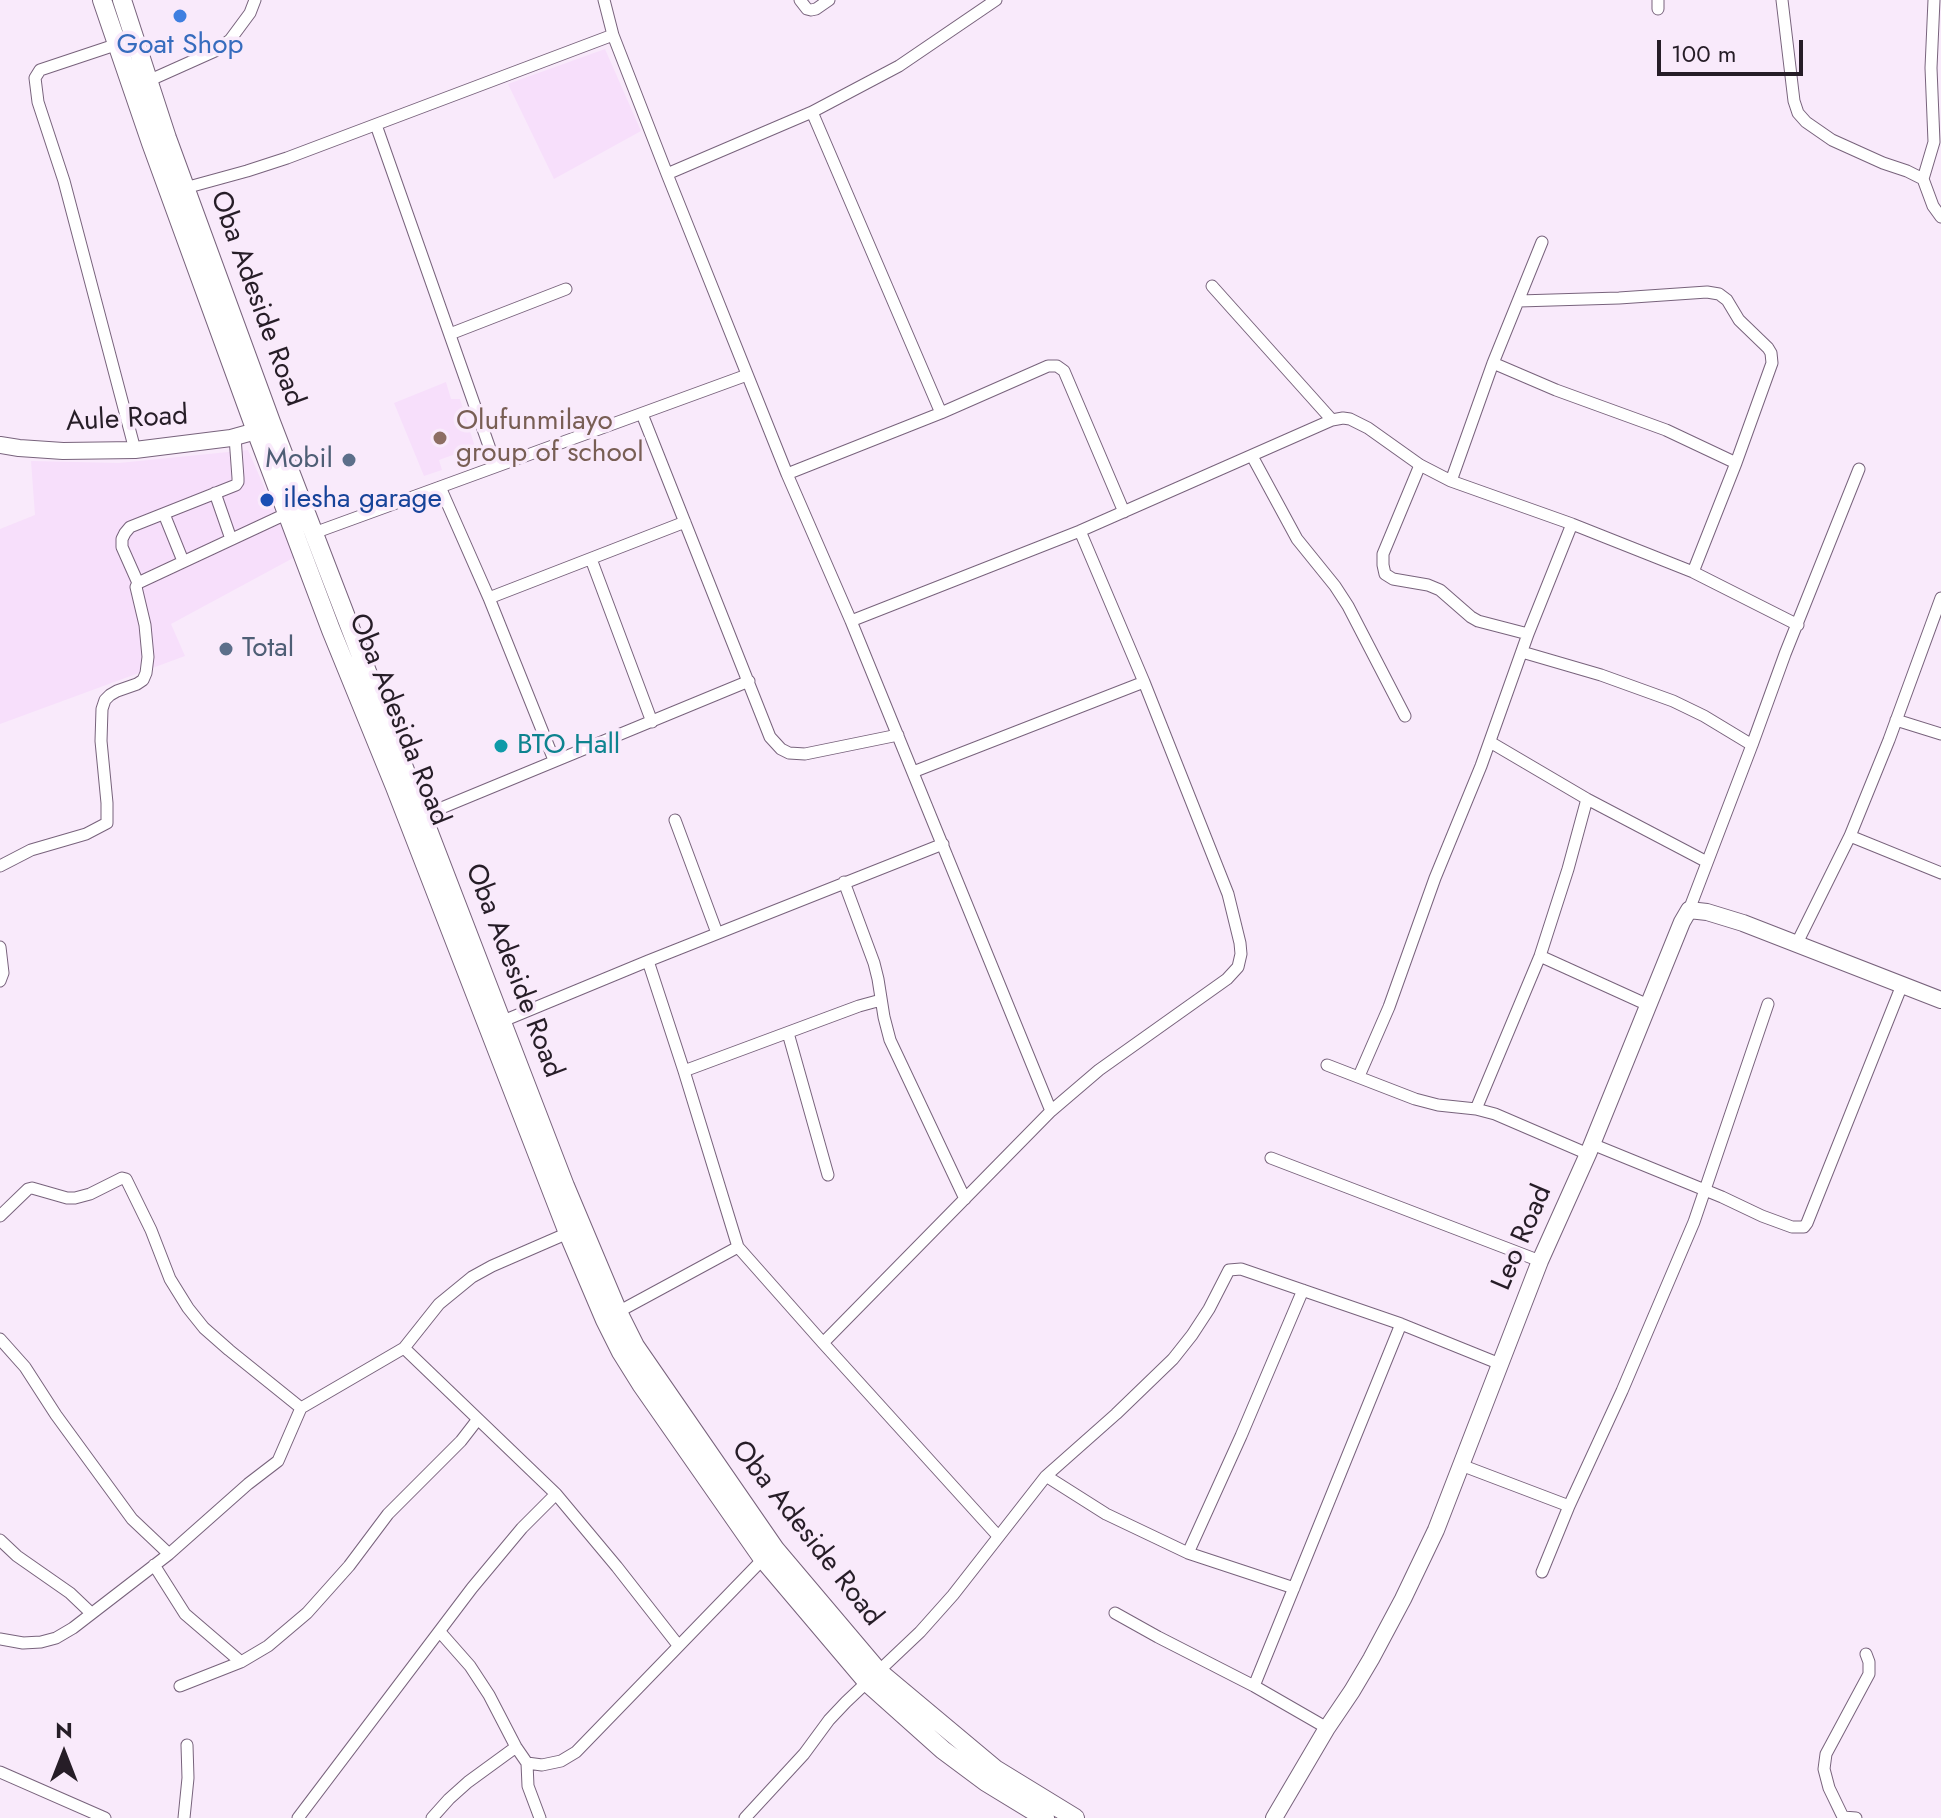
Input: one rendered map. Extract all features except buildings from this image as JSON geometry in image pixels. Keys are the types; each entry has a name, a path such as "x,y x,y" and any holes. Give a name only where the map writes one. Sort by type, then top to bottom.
{"main road":[{"name":"Oba Adesida Road","path":"102,0 256,431 331,630 402,784 506,1050 568,1233 621,1352 650,1396 769,1554 873,1677 943,1750 986,1782 1045,1818"},
{"name":"Oba Adeside Road","path":"122,0 185,188 314,533 402,784 422,816 503,1021 506,1050 635,1346 769,1554"},
{"name":"Oba Adeside Road","path":"873,1677 995,1769 1075,1818"}],"street":[{"path":"148,81 215,51 230,40 250,13 255,0"},
{"path":"604,0 613,35 747,375 1051,1111"},
{"path":"800,0 811,10 829,0"},
{"path":"667,174 812,112 899,66 996,0"},
{"path":"1782,0 1798,113 1832,140 1923,179"},
{"path":"1934,0 1931,68 1934,142 1923,179 1933,206 1941,217"},
{"path":"185,188 287,158 613,35"},
{"path":"118,44 40,70 35,78 38,102 64,181 135,450"},
{"path":"812,112 941,413"},
{"path":"376,125 496,466"},
{"path":"1451,481 1493,363 1542,242"},
{"path":"1212,286 1332,420"},
{"path":"450,334 566,289"},
{"path":"1519,301 1707,292 1719,294 1771,353 1772,363 1693,572"},
{"path":"1493,363 1666,430 1736,463"},
{"path":"787,474 941,413 1048,366 1057,366 1064,371 1124,512"},
{"path":"314,533 747,375"},
{"path":"642,414 770,737 789,753 805,754 898,735"},
{"path":"851,621 1080,531 1332,420 1350,419 1420,465 1451,481 1693,572 1798,625"},
{"name":"Aule Road","path":"0,445 63,451 135,450 235,437 256,431"},
{"path":"0,866 31,850 86,834 107,823 101,741 102,709 110,695 143,680 148,657 145,625 136,587 138,583 122,547 122,539 130,527 238,482 235,437"},
{"path":"1252,456 1297,539 1348,606 1405,716"},
{"path":"1420,465 1383,554 1385,574 1393,579 1440,590 1478,621 1528,634"},
{"path":"1859,469 1689,910 1707,912 1797,943 1941,1000"},
{"path":"440,487 489,598 554,760"},
{"path":"215,493 231,539"},
{"path":"138,583 288,513"},
{"path":"164,514 183,561"},
{"path":"489,598 685,522"},
{"path":"1359,1076 1389,1007 1435,878 1481,766 1528,634 1572,524"},
{"path":"823,1343 1051,1111 1099,1070 1227,979 1238,967 1240,943 1228,894 1080,531"},
{"path":"591,559 652,722"},
{"path":"1797,943 1850,836 1941,598"},
{"path":"1522,652 1601,675 1673,701 1752,745"},
{"path":"422,816 749,681"},
{"path":"913,772 1144,682"},
{"path":"1896,720 1941,734"},
{"path":"1490,742 1587,799 1707,862"},
{"path":"1476,1109 1540,956 1587,799"},
{"path":"675,820 717,933"},
{"path":"1850,836 1941,873"},
{"path":"503,1021 943,844"},
{"path":"844,882 874,963 884,1017 895,1051 965,1199"},
{"name":"Leo Road","path":"1274,1818 1352,1691 1403,1599 1436,1530 1540,1261 1689,910"},
{"path":"0,947 3,973 0,981"},
{"path":"1540,956 1648,1005"},
{"path":"648,961 738,1247 998,1536"},
{"path":"1327,1065 1427,1102 1495,1114 1705,1190 1792,1227 1804,1227 1902,985"},
{"path":"684,1071 881,1000"},
{"path":"1542,1572 1694,1222 1768,1004"},
{"path":"788,1033 828,1175"},
{"path":"1271,1158 1540,1261"},
{"path":"0,1216 28,1189 75,1198 126,1179 170,1279 188,1308 204,1328 301,1408"},
{"path":"0,1639 41,1642 73,1628 169,1554 278,1461 301,1408 404,1348 439,1304 472,1277 568,1233"},
{"path":"618,1312 738,1247"},
{"path":"745,1818 804,1754 829,1720 920,1632 1046,1476 1173,1359 1209,1309 1229,1270 1241,1269 1303,1290 1401,1324 1500,1364"},
{"path":"1188,1553 1303,1290"},
{"path":"1254,1686 1401,1324"},
{"path":"0,1339 25,1367 132,1519 169,1554"},
{"path":"404,1348 556,1494 678,1645"},
{"path":"180,1686 241,1662 268,1646 307,1613 349,1566 388,1514 461,1441 478,1419"},
{"path":"1461,1465 1569,1506"},
{"path":"1046,1476 1106,1514 1188,1553 1294,1588"},
{"path":"298,1818 472,1588 500,1553 556,1494"},
{"path":"0,1540 17,1556 70,1593 91,1613"},
{"path":"527,1763 542,1765 561,1761 576,1752 769,1554"},
{"path":"154,1565 185,1614 241,1662"},
{"path":"1115,1613 1327,1728"},
{"path":"440,1632 470,1666 527,1763 528,1786 540,1818"},
{"path":"1856,1818 1843,1818 1824,1769 1826,1754 1869,1674 1866,1654"},
{"path":"184,1818 187,1745"},
{"path":"432,1818 468,1782 516,1747"},
{"path":"0,1772 88,1815 105,1818"}],"shaded area":[{"path":"605,49 641,131 554,179 508,84"},
{"name":"Olufunmilayo group of school","path":"446,382 451,399 460,399 475,447 439,460 442,470 424,476 394,403"},
{"name":"ilesha garage","path":"248,450 295,557 171,624 185,656 0,724 0,529 35,515 31,461 119,463"}],"place":[{"name":"Goat Shop","path":"180,16"},
{"name":"Olufunmilayo group of school","path":"440,438"},
{"name":"Mobil","path":"349,460"},
{"name":"ilesha garage","path":"267,500"},
{"name":"Total","path":"226,649"},
{"name":"BTO Hall","path":"501,746"}]}
